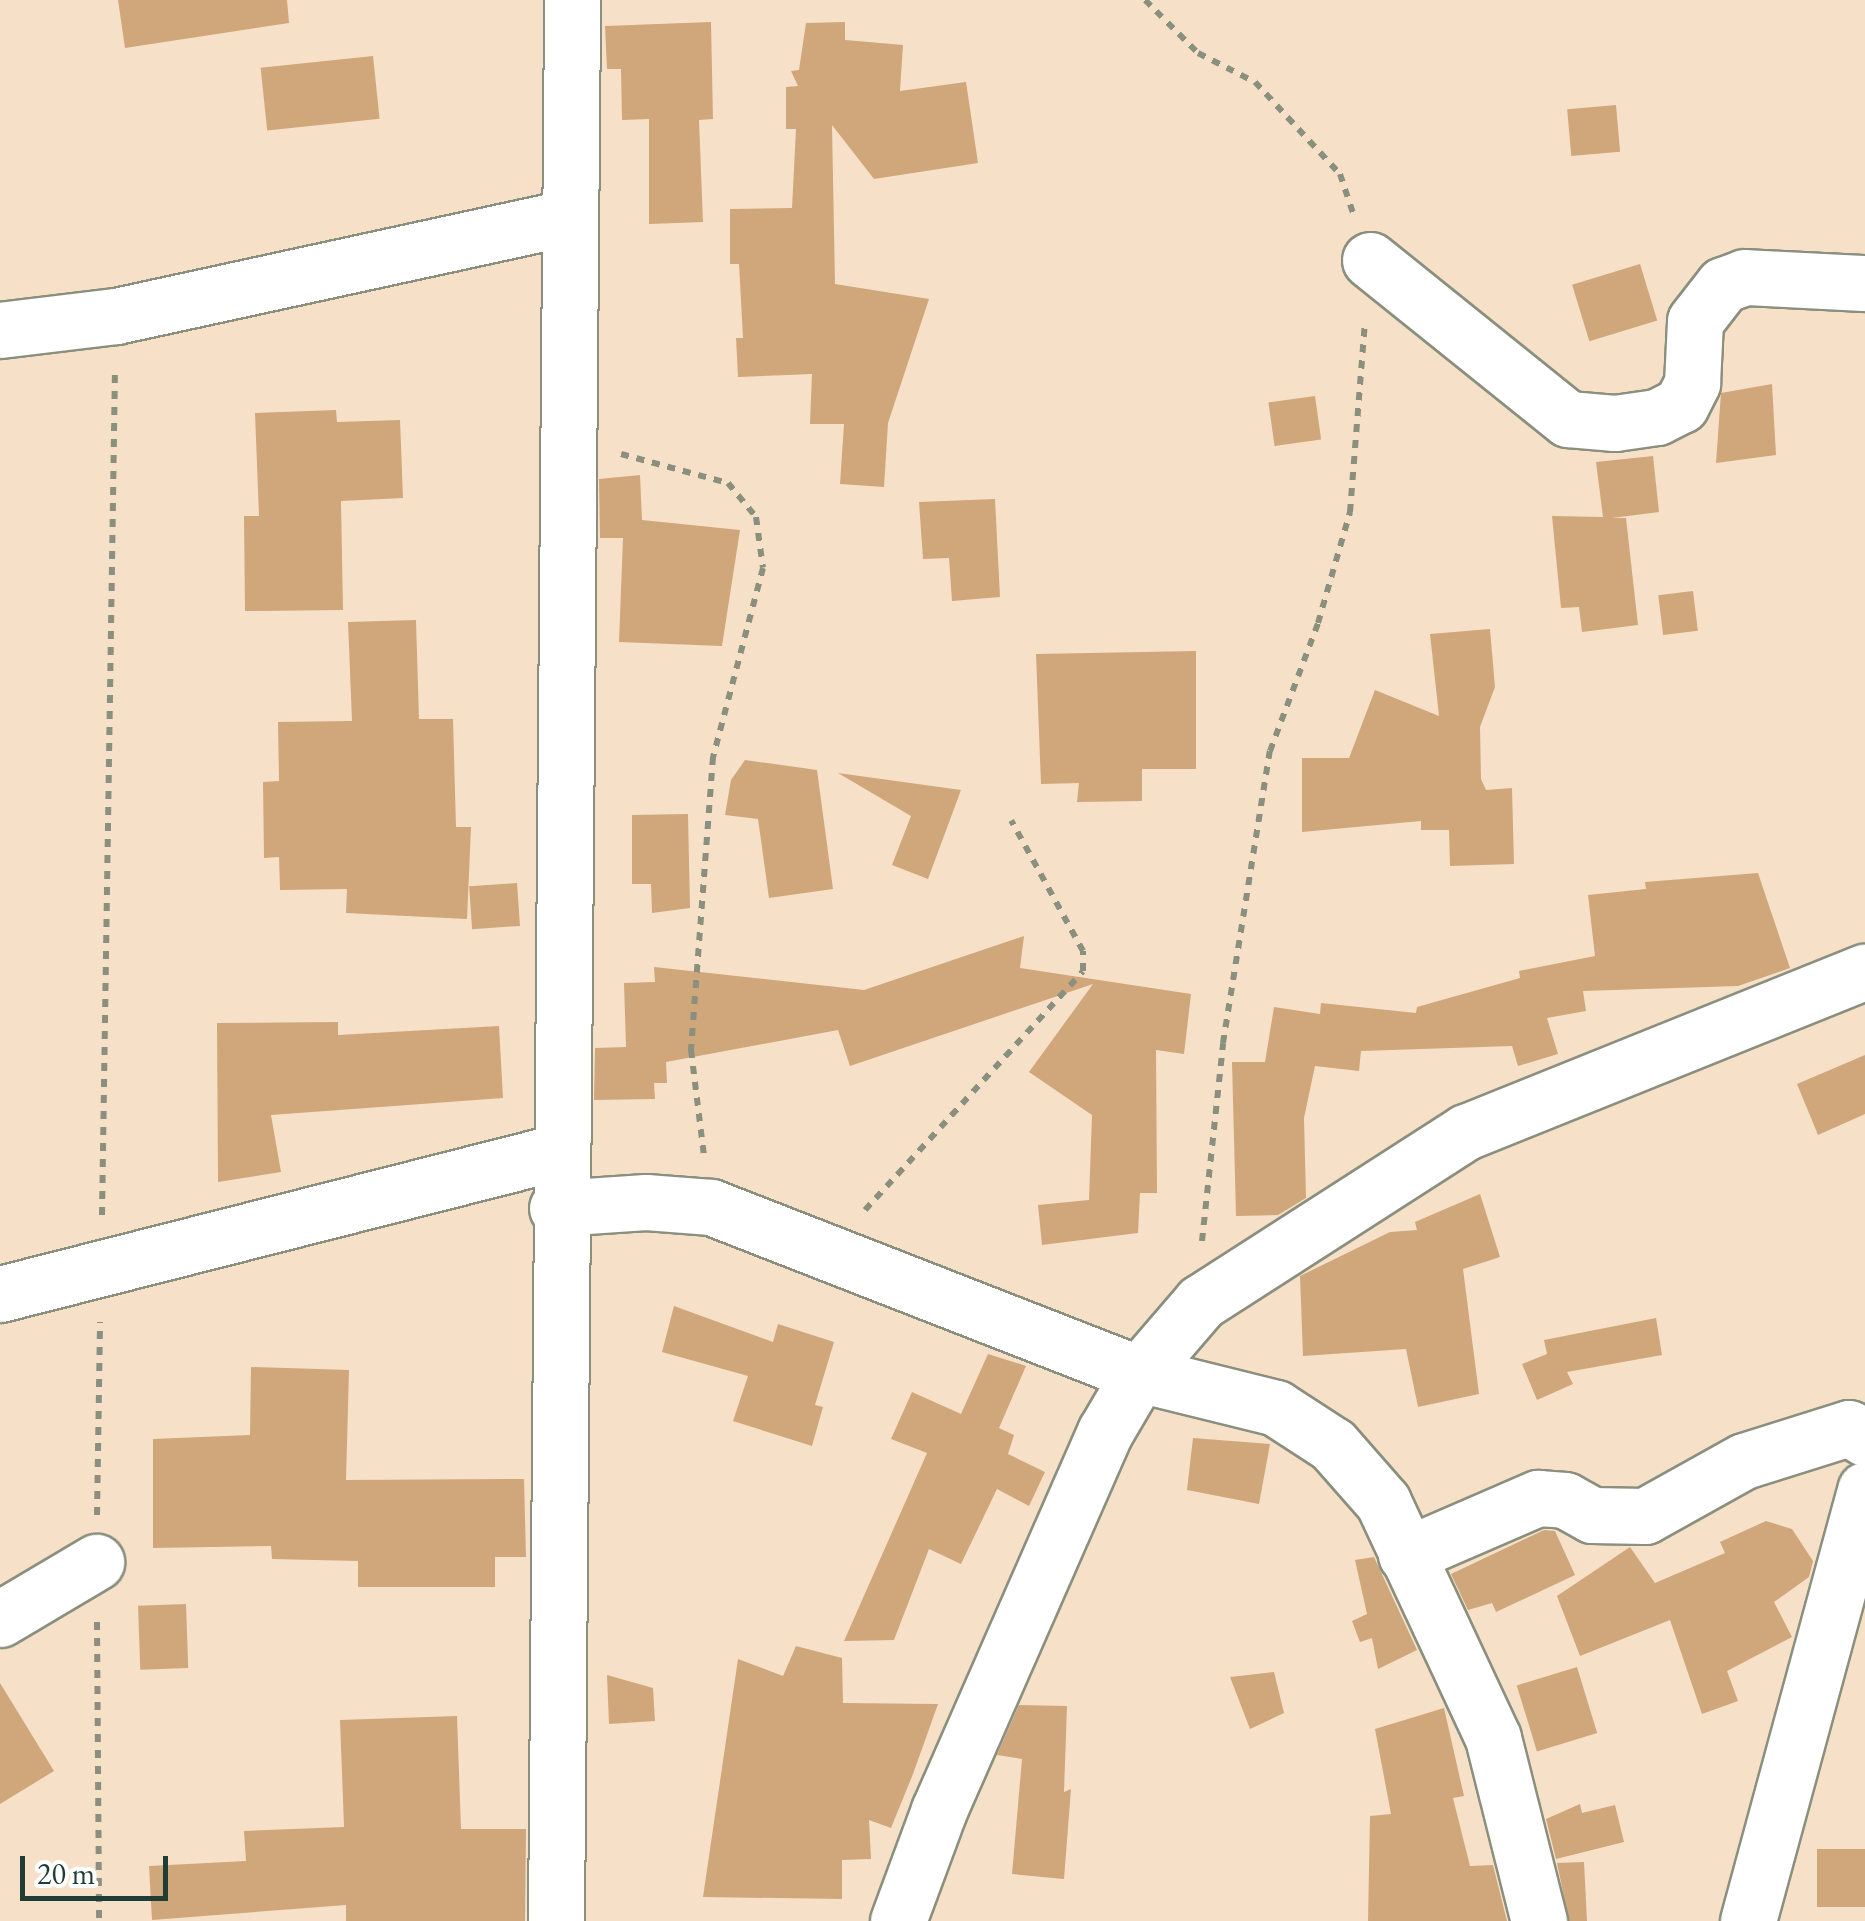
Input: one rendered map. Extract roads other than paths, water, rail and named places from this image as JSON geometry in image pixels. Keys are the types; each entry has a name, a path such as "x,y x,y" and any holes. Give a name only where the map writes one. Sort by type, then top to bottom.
{"street":[{"path":"556,1921 557,1208 572,0"},
{"path":"0,330 116,316 569,217"},
{"path":"1370,260 1568,420 1615,424 1657,417 1681,405 1692,383 1694,321 1722,285 1745,277 1865,283"},
{"path":"898,1921 939,1810 1105,1432 1139,1374 1201,1302 1466,1132 1865,972"},
{"path":"0,1294 558,1152"},
{"path":"557,1208 646,1202 711,1207 828,1249 1139,1374 1276,1408 1333,1445 1383,1502 1493,1738 1539,1921"},
{"path":"1406,1555 1538,1498 1565,1500 1592,1515 1644,1516 1744,1461 1848,1428 1865,1438"},
{"path":"1748,1921 1865,1490"},
{"path":"0,1619 96,1562"}]}
